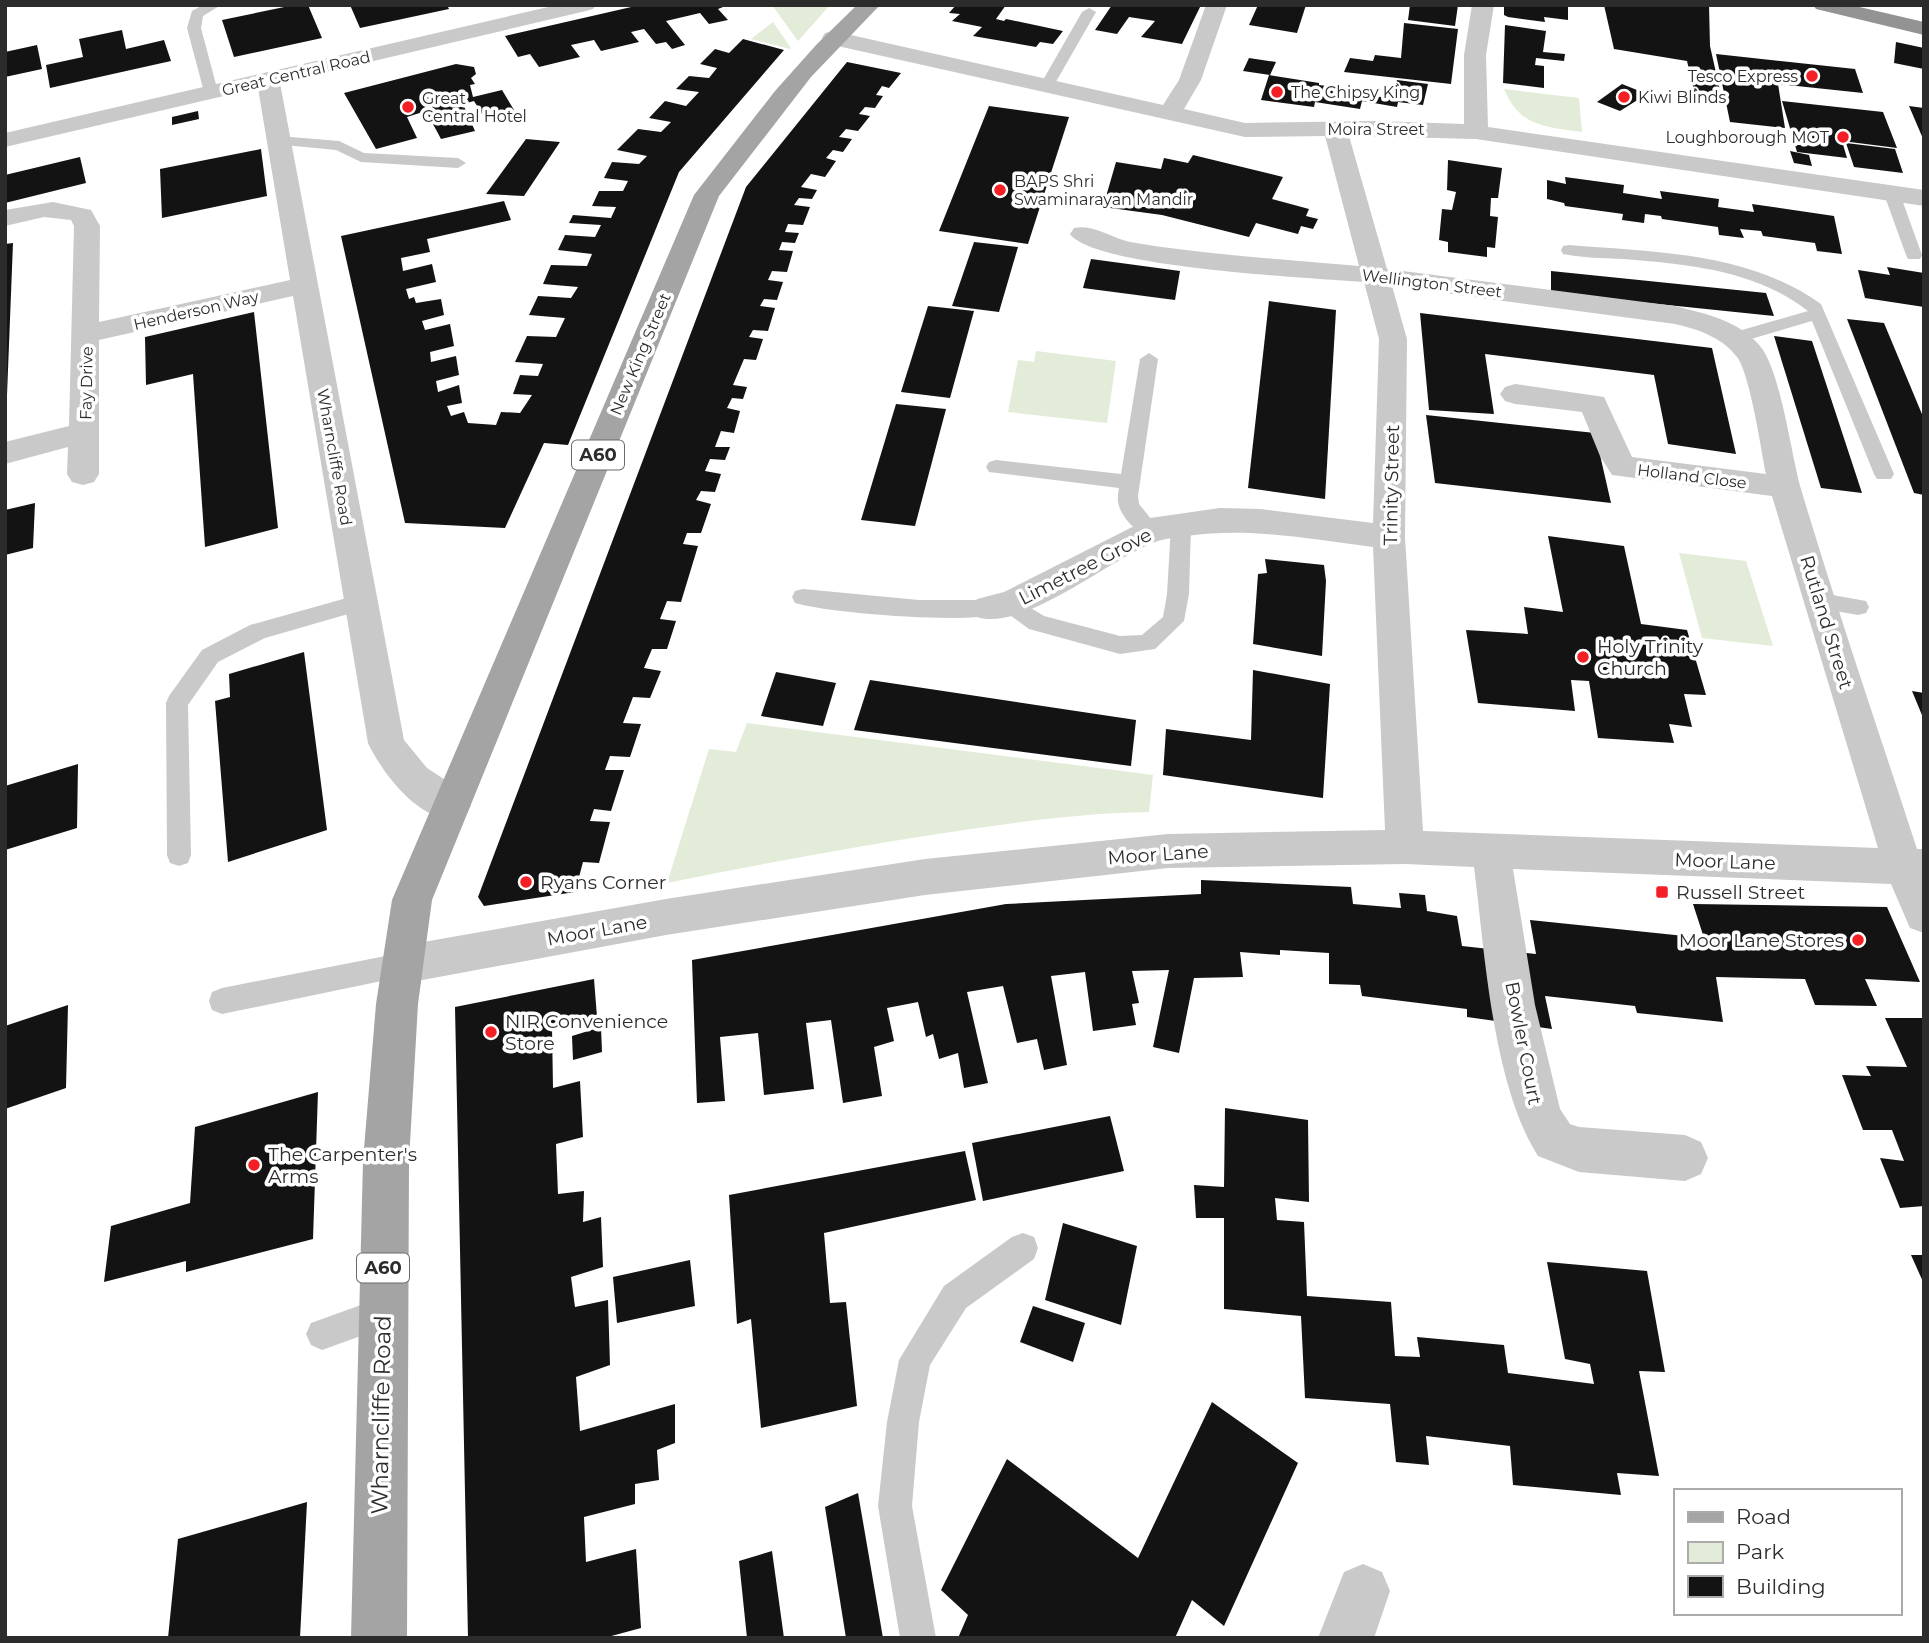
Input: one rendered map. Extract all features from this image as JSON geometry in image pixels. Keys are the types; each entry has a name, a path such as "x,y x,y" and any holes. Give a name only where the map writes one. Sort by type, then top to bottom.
{"highway":[{"path":"1823,5 1924,29"}],"main road":[{"name":"New King Street","path":"412,900 707,195 766,116 833,38 870,5"},
{"name":"Wharncliffe Road","path":"379,1638 388,1087 401,965 412,900"}],"street":[{"name":"Great Central Road","path":"5,140 586,5"},
{"path":"1169,114 1190,80 1217,5"},
{"path":"1476,132 1475,55 1483,5"},
{"name":"Moira Street","path":"833,38 1245,130 1377,128 1476,132 1924,198"},
{"name":"Wharncliffe Road","path":"268,80 386,743 401,770 452,805"},
{"name":"Trinity Street","path":"1335,129 1393,339 1389,537 1405,847"},
{"name":"Fay Drive","path":"5,218 39,209 63,208 82,215 87,226 83,474"},
{"name":"Wellington Street","path":"1083,234 1120,248 1187,259 1374,275 1675,315 1711,324 1734,338 1750,353 1759,374"},
{"name":"Henderson Way","path":"87,334 305,285"},
{"name":"Rutland Street","path":"1759,374 1785,487 1821,601 1913,867"},
{"name":"Holland Close","path":"1515,394 1594,404 1615,456 1623,467 1785,487"},
{"name":"Fay Drive","path":"5,453 84,432"},
{"name":"Limetree Grove","path":"1000,606 1166,528 1220,520 1261,521 1389,537"},
{"name":"Moor Lane","path":"401,965 666,917 937,875 1168,851 1405,847 1913,867"},
{"name":"Bowler Court","path":"1491,851 1525,1069 1546,1132 1555,1141 1573,1150 1685,1158"},
{"path":"1913,867 1924,915"}],"lane":[{"path":"211,92 194,28 197,14 214,5"},
{"path":"1046,87 1089,12"},
{"path":"279,141 338,146 361,157 458,163"},
{"path":"1892,194 1914,255"},
{"path":"1569,250 1654,258 1751,272 1802,296 1818,314 1884,474"},
{"path":"1734,338 1818,314"},
{"path":"803,597 956,611 1000,606 1037,622 1121,645 1147,643 1173,621 1178,594 1166,528 1129,506 1129,482 1149,359"},
{"path":"996,467 1129,482"},
{"path":"1821,601 1858,607"},
{"path":"179,855 177,703 210,656 258,631 361,603"},
{"path":"222,1001 401,965"},
{"path":"918,1638 895,1506 903,1422 915,1360 955,1297 1023,1248"},
{"path":"322,1334 383,1313"}],"green space":[{"path":"772,5 830,5 798,41"},
{"path":"773,22 791,48 790,49 751,39"},
{"path":"1504,89 1579,98 1582,132 1535,123 1518,111"},
{"path":"1036,351 1116,361 1107,423 1008,412 1018,360 1034,362"},
{"path":"1679,553 1746,561 1773,646 1702,638"},
{"path":"747,723 1153,775 1149,812 1012,823 832,852 667,883 709,749 736,752"}],"building":[{"path":"294,5 308,5 322,38 234,57 222,20"},
{"path":"350,5 447,5 449,9 360,28"},
{"path":"640,5 722,5 723,7 718,9 728,20 709,24 700,13 666,21 685,45 672,49 666,42 656,44 644,29 631,32 639,42 601,51 594,40 571,45 580,57 539,67 530,54 518,57 505,36"},
{"path":"956,5 1006,5 996,19 1063,31 1053,44 1040,42 1036,47 973,36 982,27 952,21 960,14 949,13"},
{"path":"1112,5 1201,5 1182,44 1141,37 1155,21 1129,17 1117,34 1095,30"},
{"path":"1258,5 1306,5 1297,33 1249,25"},
{"path":"1410,5 1458,5 1455,26 1408,20"},
{"path":"1504,5 1568,5 1568,20 1544,17 1545,22 1508,17 1504,15"},
{"path":"1604,5 1709,5 1710,46 1721,95 1694,91 1687,61 1614,49"},
{"path":"1404,23 1458,29 1451,84 1344,72 1350,58 1373,61 1375,55 1401,58"},
{"path":"1505,25 1546,31 1543,52 1565,54 1564,61 1536,58 1535,65 1544,66 1544,88 1503,83"},
{"path":"122,30 126,49 164,40 171,61 50,88 46,65 83,57 79,39"},
{"path":"743,39 784,50 679,172 568,445 544,443 505,528 405,523 341,236 504,201 511,220 427,239 430,252 401,258 403,271 432,264 436,282 406,289 409,299 414,297 416,303 441,299 444,315 422,321 425,330 450,324 454,346 430,352 431,362 456,356 459,375 436,381 438,392 459,385 462,403 447,406 451,416 464,412 468,423 496,425 501,412 520,413 532,395 513,394 520,375 538,376 543,364 515,362 527,336 556,337 565,318 529,315 538,296 571,298 578,287 543,284 551,265 587,266 592,254 558,250 565,235 595,237 601,225 569,223 573,215 611,218 616,207 592,206 599,191 623,191 628,181 604,178 612,162 639,164 647,156 617,150 638,129 661,132 671,122 649,118 665,101 686,106 699,92 676,89 689,76 709,78 717,68 700,64 715,49 729,53"},
{"path":"1896,42 1924,48 1924,69 1894,63"},
{"path":"37,45 42,69 5,77 5,52"},
{"path":"1716,54 1855,69 1863,93 1778,84 1785,128 1730,122"},
{"path":"1249,58 1276,62 1270,75 1243,71"},
{"path":"847,62 901,73 889,88 882,86 876,95 883,96 875,108 865,107 859,114 870,116 858,131 846,129 839,137 852,139 843,152 833,150 826,158 836,161 825,177 811,174 801,187 817,190 812,199 799,198 794,205 810,207 803,225 788,224 785,232 799,233 795,243 782,242 779,250 793,251 787,272 772,271 768,280 783,282 777,300 764,299 760,306 775,308 768,331 753,330 749,337 763,339 756,360 744,359 733,385 747,387 743,399 732,398 727,408 740,411 734,433 721,431 715,447 730,447 725,460 710,459 705,471 721,474 715,492 701,491 696,500 711,504 701,533 687,533 683,544 698,546 681,602 667,601 660,619 676,621 667,649 652,649 644,668 661,671 650,698 633,697 623,723 641,724 630,757 610,756 605,770 624,770 611,811 594,809 590,821 610,822 599,863 583,862 575,892 484,906 478,897 746,187"},
{"name":"Great Central Hotel","path":"456,64 474,67 476,74 471,78 475,84 470,85 473,97 502,90 514,110 484,117 474,101 463,104 475,131 441,139 426,111 407,117 417,138 376,149 344,93"},
{"path":"1269,75 1392,99 1397,80 1428,84 1423,105 1398,102 1397,107 1362,101 1360,109 1315,102 1314,107 1261,100"},
{"path":"1622,84 1647,94 1620,111 1597,102"},
{"path":"1782,101 1883,112 1897,148 1842,141 1847,158 1797,152"},
{"name":"BAPS Shri Swaminarayan Mandir","path":"989,106 1069,117 1028,244 939,231"},
{"path":"1909,106 1924,108 1924,141"},
{"path":"198,111 199,119 172,125 172,117"},
{"path":"526,139 560,142 524,196 486,194"},
{"path":"1846,143 1895,149 1903,173 1854,167"},
{"path":"261,149 267,196 162,218 160,169"},
{"path":"1790,151 1809,155 1812,166 1794,163"},
{"path":"1193,155 1283,177 1272,199 1309,209 1306,216 1318,219 1313,229 1301,226 1298,234 1256,223 1249,237 1162,215 1103,207 1116,162 1161,169 1164,158 1188,163"},
{"path":"80,157 86,183 5,203 5,175"},
{"path":"1448,160 1502,168 1498,198 1491,198 1490,216 1498,217 1495,248 1487,247 1487,257 1448,252 1448,242 1439,240 1442,209 1452,210 1456,192 1447,190"},
{"path":"1565,177 1624,185 1623,193 1662,199 1660,191 1719,199 1718,207 1754,212 1752,204 1834,216 1842,254 1817,251 1815,243 1763,236 1761,231 1740,229 1744,238 1719,235 1718,227 1645,214 1644,223 1622,220 1623,214 1565,206 1564,203 1547,199 1547,180 1566,184"},
{"path":"974,242 1018,247 999,312 952,306"},
{"path":"13,243 7,395 5,395 5,244"},
{"path":"1091,259 1180,271 1175,300 1083,288"},
{"path":"1887,267 1924,273 1924,307 1865,298 1858,270 1890,275"},
{"path":"1551,271 1766,293 1774,316 1551,293"},
{"path":"1269,301 1336,310 1325,499 1248,488"},
{"path":"928,306 974,311 950,398 901,392"},
{"path":"254,312 278,528 205,547 193,374 146,385 145,337"},
{"path":"1420,313 1712,348 1736,454 1668,444 1654,375 1485,354 1494,414 1429,410"},
{"path":"1847,319 1884,323 1924,419 1924,495 1914,493"},
{"path":"1774,336 1812,341 1862,493 1821,488"},
{"path":"896,404 946,409 915,526 861,520"},
{"path":"1426,415 1595,433 1611,503 1435,483"},
{"path":"35,503 33,548 5,555 5,510"},
{"name":"Holy Trinity Church","path":"1548,536 1624,546 1641,624 1687,630 1706,695 1684,694 1692,727 1669,724 1674,743 1598,738 1589,681 1571,680 1575,711 1478,703 1466,630 1528,634 1524,607 1563,612"},
{"path":"1265,559 1324,565 1326,581 1322,656 1253,644 1258,574 1267,573"},
{"path":"304,652 327,830 228,862 215,701 230,697 229,674"},
{"path":"1253,670 1330,684 1323,798 1163,775 1166,729 1251,740"},
{"path":"776,672 836,683 823,726 761,716"},
{"path":"870,680 1136,720 1131,766 854,730"},
{"path":"1912,691 1924,693 1924,720"},
{"path":"78,764 77,828 5,850 5,786"},
{"path":"1201,880 1351,887 1353,904 1401,908 1399,893 1425,895 1427,911 1457,916 1462,946 1536,954 1530,920 1704,938 1693,904 1887,907 1920,982 1865,979 1877,1006 1815,1005 1805,979 1716,977 1723,1022 1637,1013 1635,1006 1545,996 1552,1029 1467,1017 1467,1009 1362,996 1360,985 1329,984 1329,953 1280,950 1280,955 1240,952 1243,977 1194,978 1179,1053 1153,1047 1169,970 1132,971 1139,1003 1132,1004 1136,1025 1093,1031 1085,972 1051,976 1067,1065 1044,1070 1037,1039 1017,1043 1003,986 967,992 988,1083 964,1088 958,1053 939,1059 933,1034 926,1037 918,1002 887,1008 894,1041 874,1047 882,1096 843,1103 831,1020 806,1023 814,1089 764,1095 758,1033 720,1037 725,1101 697,1103 692,960 1006,904 1201,894"},
{"path":"594,979 597,1017 552,1027 553,1088 580,1081 583,1137 556,1144 558,1194 584,1191 583,1222 601,1217 603,1267 571,1277 575,1307 608,1300 610,1365 576,1377 580,1431 675,1404 675,1443 657,1450 659,1480 635,1484 635,1504 584,1517 586,1562 636,1549 641,1628 604,1638 468,1638 455,1007"},
{"path":"68,1005 66,1088 5,1109 5,1026"},
{"path":"1885,1018 1924,1018 1924,1206 1900,1208 1880,1158 1904,1161 1892,1130 1863,1130 1842,1075 1871,1076 1866,1066 1907,1067"},
{"path":"601,1027 602,1052 573,1060 572,1036"},
{"name":"The Carpenter's Arms","path":"318,1092 313,1239 186,1272 186,1261 104,1282 111,1226 190,1203 195,1127"},
{"path":"1225,1108 1308,1120 1309,1202 1275,1198 1277,1220 1304,1222 1307,1296 1391,1302 1395,1356 1420,1357 1417,1337 1504,1345 1508,1373 1594,1384 1590,1364 1565,1359 1547,1262 1647,1271 1665,1372 1639,1371 1659,1476 1617,1473 1621,1495 1513,1485 1510,1446 1426,1436 1429,1465 1396,1462 1390,1404 1305,1398 1301,1316 1224,1309 1224,1218 1196,1218 1194,1185 1224,1187"},
{"path":"1110,1116 1124,1171 983,1201 972,1143"},
{"path":"965,1151 976,1200 824,1233 830,1303 846,1302 857,1406 761,1428 751,1319 737,1324 729,1195"},
{"path":"1063,1223 1137,1246 1121,1325 1045,1300"},
{"path":"1911,1255 1924,1255 1924,1284"},
{"path":"690,1260 695,1306 617,1323 613,1277"},
{"path":"1033,1306 1085,1323 1073,1362 1020,1342"},
{"path":"1212,1402 1298,1463 1224,1626 1192,1600 1175,1638 958,1638 968,1615 941,1590 1007,1459 1138,1558"},
{"path":"858,1493 883,1638 846,1638 825,1507"},
{"path":"307,1502 300,1638 168,1638 178,1539"},
{"path":"772,1551 784,1638 747,1638 739,1561"}],"place":[{"name":"Tesco Express","path":"1812,76"},
{"name":"The Chipsy King","path":"1277,92"},
{"name":"Kiwi Blinds","path":"1624,97"},
{"name":"Great Central Hotel","path":"408,107"},
{"name":"Loughborough МOT","path":"1843,137"},
{"name":"BAPS Shri Swaminarayan Mandir","path":"1000,190"},
{"name":"Holy Trinity Church","path":"1583,657"},
{"name":"Ryans Corner","path":"526,882"},
{"name":"Russell Street","path":"1662,892"},
{"name":"Moor Lane Stores","path":"1858,940"},
{"name":"NIR Convenience Store","path":"491,1032"},
{"name":"The Carpenter's Arms","path":"254,1165"}]}
